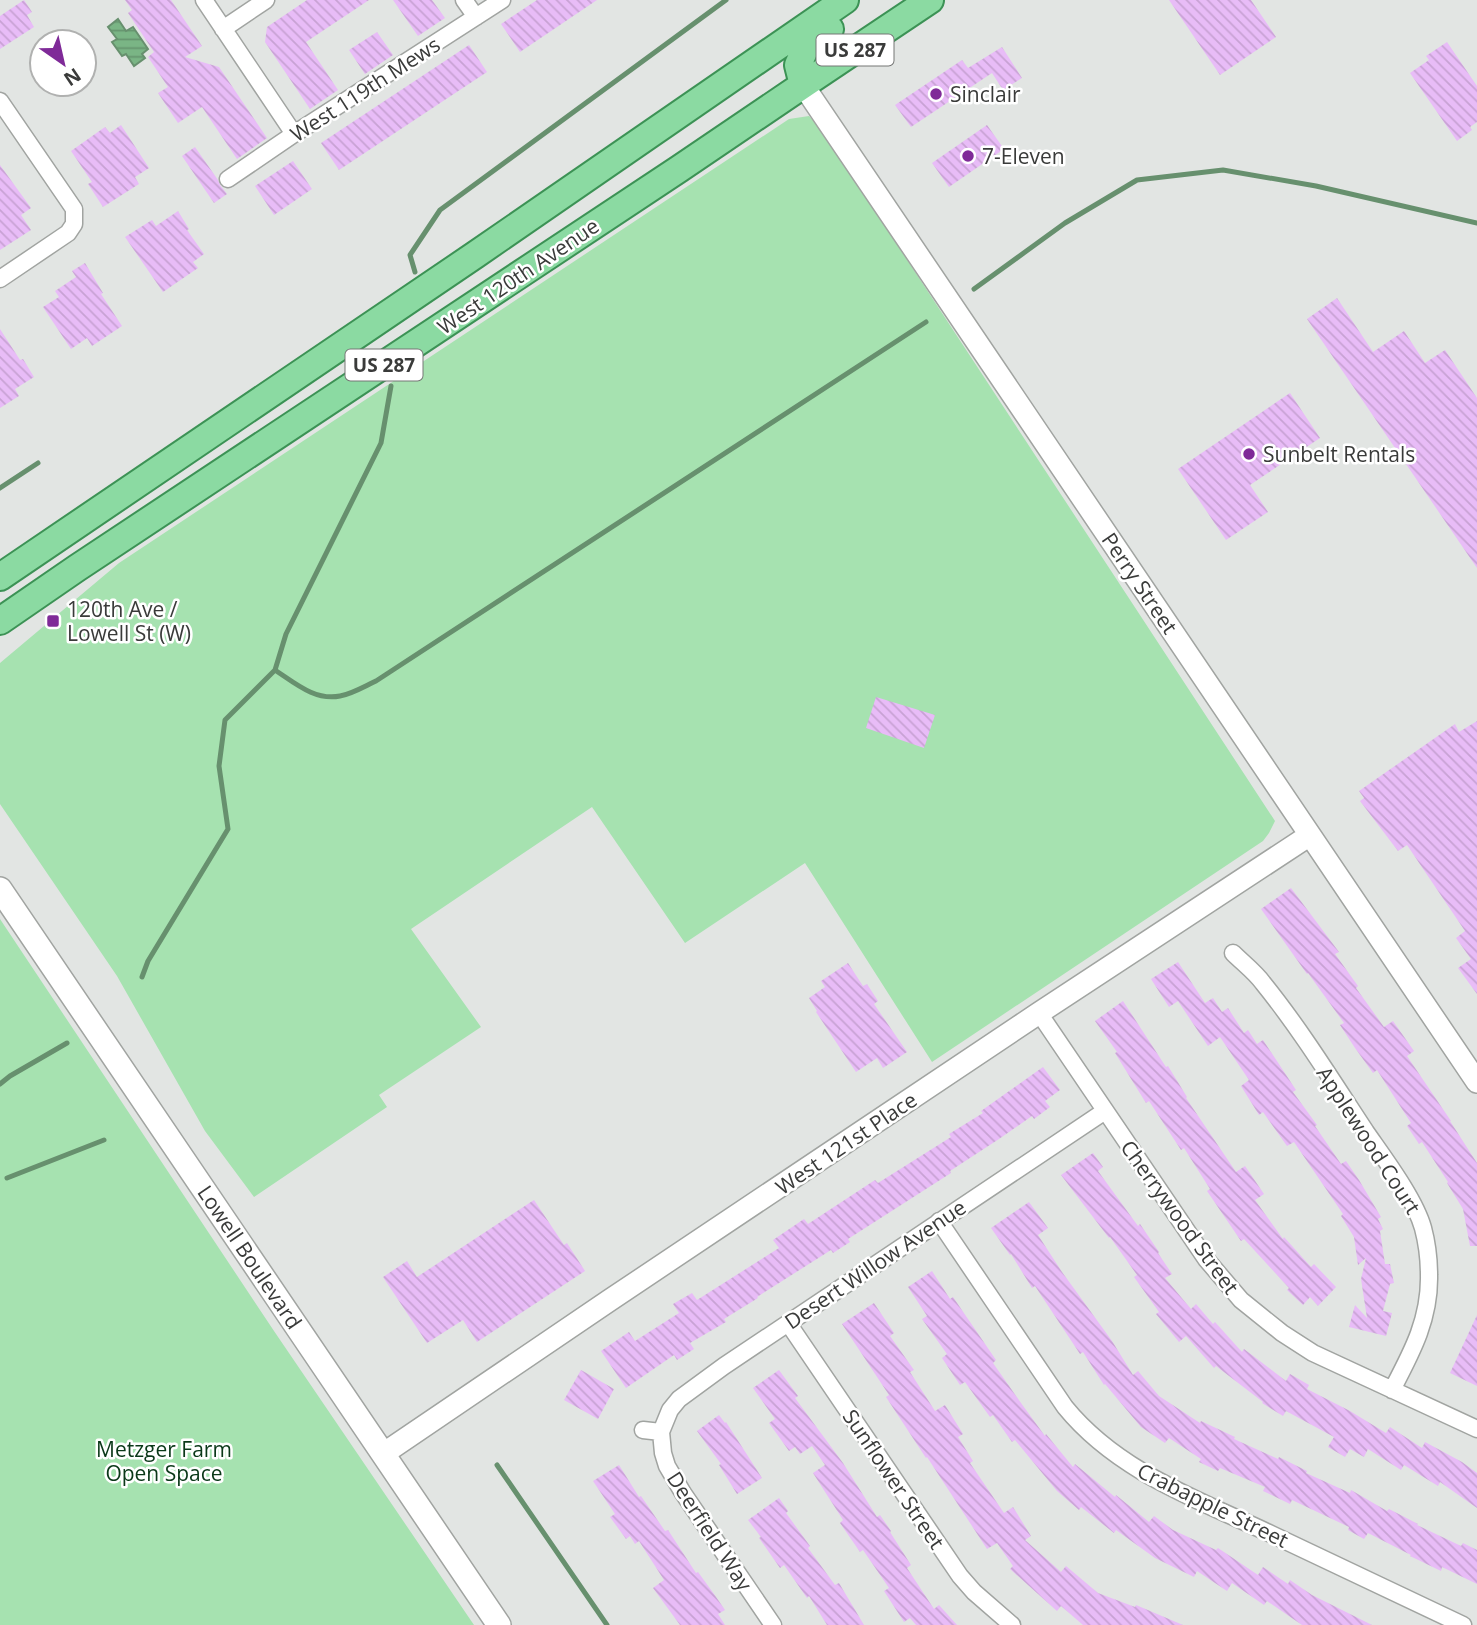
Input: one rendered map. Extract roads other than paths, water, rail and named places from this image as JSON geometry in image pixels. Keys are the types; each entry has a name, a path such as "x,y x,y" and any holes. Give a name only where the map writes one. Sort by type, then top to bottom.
{"main road":[{"name":"West 120th Avenue","path":"0,578 845,0"},
{"path":"803,85 798,65 806,47 863,0"},
{"name":"West 120th Avenue","path":"0,621 930,0"},
{"path":"0,570 26,560"},
{"path":"0,634 77,568"},
{"name":"Lowell Boulevard","path":"0,889 499,1625"}],"street":[{"path":"204,0 294,134"},
{"path":"223,29 266,0"},
{"path":"464,0 476,18"},
{"name":"West 119th Mews","path":"228,179 502,0"},
{"name":"Perry Street","path":"803,85 1477,1082"},
{"path":"0,101 74,209 74,224 68,233 0,279"},
{"name":"West 121st Place","path":"383,1454 1039,1013 1310,835"},
{"name":"Applewood Court","path":"1233,953 1262,981 1294,1025 1409,1197 1423,1226 1429,1265 1428,1303 1416,1344 1392,1390"},
{"name":"Cherrywood Street","path":"1039,1013 1206,1259 1241,1300 1282,1333 1313,1353 1477,1429"},
{"name":"Desert Willow Avenue","path":"661,1432 670,1410 679,1399 1105,1111"},
{"name":"Crabapple Street","path":"939,1221 1065,1407 1079,1424 1105,1447 1156,1480 1463,1625"},
{"name":"Sunflower Street","path":"788,1323 960,1576 1012,1625"},
{"path":"643,1430 661,1432"},
{"name":"Deerfield Way","path":"661,1432 663,1453 672,1475 773,1625"}],"waterway":[{"path":"415,272 410,255 440,210 726,0"},
{"path":"974,289 1065,223 1137,180 1223,170 1316,186 1477,223"},
{"path":"275,670 306,690 331,697 349,694 376,681 926,322"},
{"path":"142,977 148,961 228,829 219,766 225,720 275,670 286,634 381,443 391,386"},
{"path":"0,488 38,463"},
{"path":"0,1084 67,1043"},
{"path":"7,1178 104,1140"},
{"path":"497,1465 607,1625"}],"place":[{"name":"Sinclair","path":"936,94"},
{"name":"7-Eleven","path":"968,156"},
{"name":"Sunbelt Rentals","path":"1249,454"},
{"name":"120th Ave / Lowell St (W)","path":"53,621"}],"park label":[{"name":"Metzger Farm Open Space","path":"164,1461"}]}
